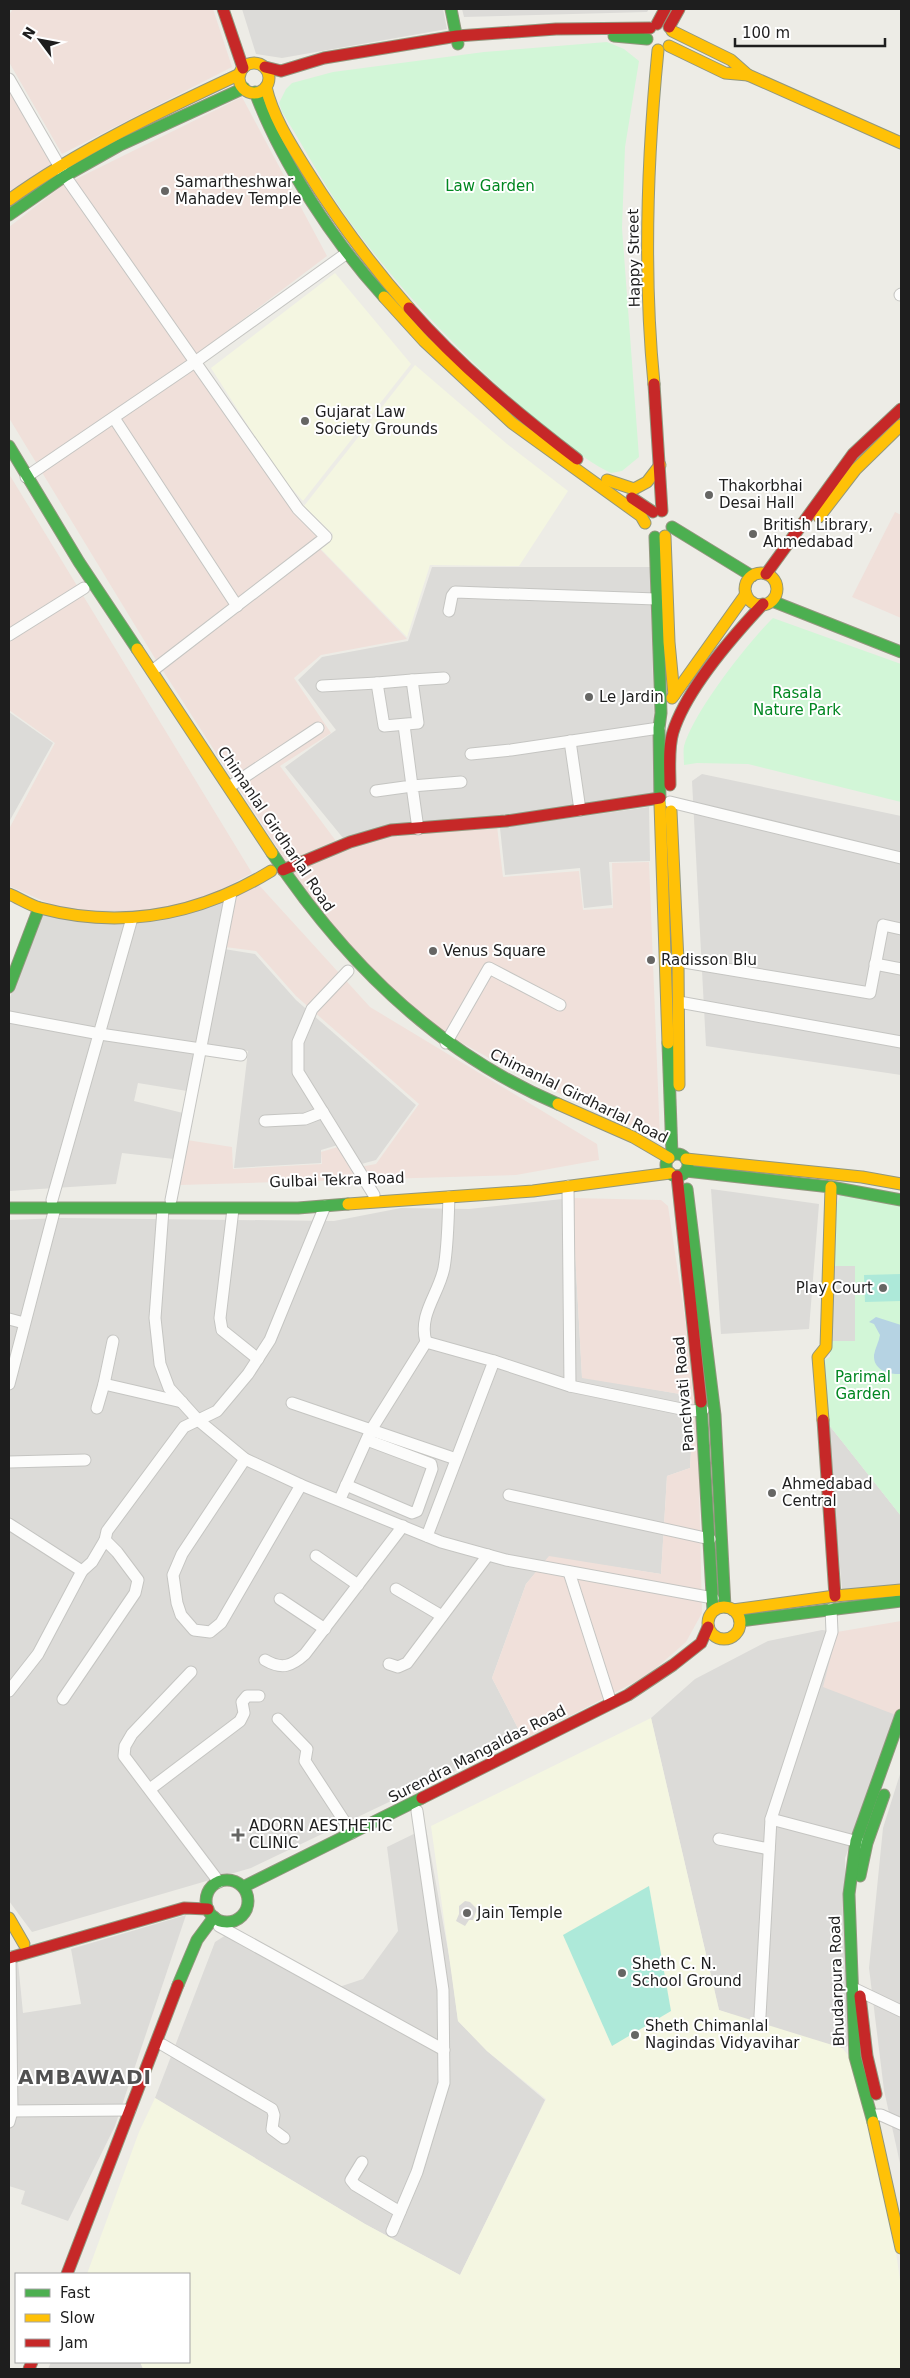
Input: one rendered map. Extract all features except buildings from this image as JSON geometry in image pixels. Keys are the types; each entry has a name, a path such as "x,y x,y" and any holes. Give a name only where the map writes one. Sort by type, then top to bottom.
{"main road":[{"path":"223,9 241,71 240,82 258,87 306,168 351,238 431,334 518,414 606,480 671,519 665,533 656,599 661,713 659,728 678,962 679,1002 675,1165"},
{"path":"233,9 248,54 259,65 281,71 324,58 556,28 670,29 731,60 748,75 901,143"},
{"path":"451,9 458,40"},
{"path":"665,9 652,30 651,46 664,48 725,73 748,75"},
{"name":"Happy Street","path":"658,512 660,465 650,344 649,144 664,48 672,39 670,29 679,9"},
{"path":"9,200 42,176 62,171 128,141 258,87 326,67 458,40"},
{"path":"9,215 62,171 163,110 241,71 259,65"},
{"path":"259,65 258,87 264,116 293,167 347,253 375,288 424,341 482,397 512,423 641,516 645,522 648,534 665,533 748,585 753,602 771,599 812,608 901,641"},
{"path":"771,599 770,577 853,454 901,409"},
{"path":"661,713 748,585 770,577 856,469 901,425"},
{"name":"Chimanlal Girdharlal Road","path":"9,446 79,562 229,787 297,908"},
{"path":"606,480 634,489 647,482 660,465"},
{"name":"Chimanlal Girdharlal Road","path":"9,468 182,739 277,871 360,968 404,1010 446,1043 518,1086 651,1145 675,1165 862,1177 901,1184"},
{"path":"645,522 658,512"},
{"path":"665,533 669,642 674,695"},
{"path":"771,599 901,652"},
{"path":"675,1165 665,800 671,744 680,716 748,620 771,599"},
{"path":"9,894 39,908 94,917 154,917 187,909 231,893 277,871 350,842 391,830 506,822 580,810 665,800"},
{"path":"9,987 39,908"},
{"path":"337,959 352,975"},
{"name":"Chimanlal Girdharlal Road","path":"415,1031 468,1070 514,1094 675,1165 831,1187 901,1200"},
{"name":"Gulbai Tekra Road","path":"167,1204 233,1209 325,1206 533,1191 614,1180 675,1165"},
{"name":"Gulbai Tekra Road","path":"9,1201 53,1204 167,1204 374,1195 546,1182 675,1165"},
{"name":"Panchvati Road","path":"675,1165 702,1410 713,1611"},
{"name":"Panchvati Road","path":"675,1165 715,1415 729,1608"},
{"path":"831,1187 826,1347 818,1357 835,1596"},
{"name":"Gulbai Tekra Road","path":"9,1208 53,1204"},
{"path":"740,1621 738,1632 728,1639 716,1638 708,1627 708,1618 713,1611 901,1590"},
{"path":"740,1621 901,1601"},
{"path":"729,1608 740,1621"},
{"name":"Surendra Mangaldas Road","path":"245,1891 352,1833 611,1703 673,1665 701,1643 708,1627"},
{"name":"Surendra Mangaldas Road","path":"245,1891 417,1811 632,1702 678,1672 706,1649 716,1638"},
{"name":"Bhudarpura Road","path":"901,1715 861,1843 855,1988 876,2115 898,2208 901,2248"},
{"name":"Bhudarpura Road","path":"861,1843 901,1744"},
{"path":"9,1955 24,1944 182,1899 214,1914 230,1922 243,1915 248,1902 245,1891 232,1881 220,1882 210,1889 214,1914 205,1944 163,2045 77,2273"},
{"path":"9,1955 184,1908 214,1914"},
{"path":"68,2273 168,2009 197,1940 214,1914"},
{"path":"9,1918 24,1944"}],"street":[{"path":"9,79 62,171 298,509 326,537 152,671"},
{"path":"26,477 195,362 347,253"},
{"path":"114,418 237,606"},
{"path":"9,635 84,588"},
{"path":"449,611 452,596 455,592 656,599"},
{"path":"322,686 377,684 444,678"},
{"path":"377,684 384,726 404,725 418,723 412,680"},
{"path":"404,725 418,829"},
{"path":"229,787 318,728"},
{"path":"471,754 659,728"},
{"path":"570,740 580,810"},
{"path":"376,791 461,782"},
{"path":"665,800 901,858"},
{"path":"231,893 201,1048 167,1204 155,1318 160,1364 169,1388 198,1420 245,1459 301,1485 340,1499 427,1536 488,1555 568,1572 713,1598"},
{"path":"9,1384 24,1323 47,1244 53,1204 132,918"},
{"path":"678,962 870,993 883,925 901,929"},
{"path":"875,964 901,969"},
{"path":"446,1043 489,968 560,1005"},
{"path":"352,975 312,1009 298,1042 298,1072 374,1195"},
{"path":"679,1002 901,1042"},
{"path":"9,1017 100,1034 241,1055"},
{"path":"265,1121 305,1119 323,1112"},
{"path":"568,1186 570,1386"},
{"path":"340,1499 369,1435 426,1342 423,1330 424,1321 444,1269 449,1197"},
{"path":"9,1691 38,1654 82,1571 92,1562 105,1540 107,1531 184,1427 216,1411 248,1374 258,1359 270,1340 325,1206"},
{"path":"233,1209 220,1318 222,1330 258,1359"},
{"path":"9,1319 24,1323"},
{"path":"97,1408 113,1341"},
{"path":"426,1342 494,1361 570,1386 691,1411 702,1410"},
{"path":"427,1536 494,1361"},
{"path":"104,1384 182,1402"},
{"path":"292,1402 431,1464 432,1469 417,1511 412,1513 346,1485"},
{"path":"369,1435 456,1459"},
{"path":"245,1459 182,1554 173,1575 181,1615 194,1630 210,1632 221,1623 301,1485"},
{"path":"9,1462 85,1460"},
{"path":"509,1494 710,1539"},
{"path":"9,1524 82,1571"},
{"path":"265,1660 275,1666 294,1664 325,1629 403,1526"},
{"path":"63,1699 135,1593 138,1580 118,1552 105,1540"},
{"path":"389,1664 398,1668 406,1663 488,1555"},
{"path":"316,1556 358,1585"},
{"path":"568,1572 611,1703"},
{"path":"396,1589 442,1616"},
{"path":"280,1599 325,1629"},
{"path":"760,2016 771,1819 832,1632 832,1609"},
{"path":"191,1672 132,1734 124,1746 124,1756 220,1882"},
{"path":"150,1789 240,1721 244,1713 242,1702 246,1696 259,1696"},
{"path":"278,1719 307,1749 305,1761 352,1833"},
{"path":"392,2231 417,2172 444,2083 444,1990 417,1811"},
{"path":"771,1819 861,1843"},
{"path":"719,1839 769,1850"},
{"path":"214,1914 444,2050"},
{"path":"9,1955 10,2115 130,2110"},
{"path":"855,1988 901,2011"},
{"path":"163,2045 272,2109 274,2115 272,2129 284,2138"},
{"path":"876,2115 901,2124"},
{"path":"362,2162 351,2180 355,2185 400,2212"}],"shaded area":[{"path":"13,9 213,9 232,67 62,154 9,62 9,15"},
{"path":"242,9 443,9 447,29 282,58 256,54"},
{"path":"462,9 649,9 647,12 464,17"},
{"path":"9,91 52,163 9,195"},
{"path":"242,97 327,256 197,354 295,511 324,541 319,548 407,639 321,655 294,678 331,733 280,766 336,841 287,863 156,660 9,418 9,227 62,186"},
{"name":"Gujarat Law Society Grounds","path":"335,273 411,364 303,501 279,474 211,368"},
{"path":"415,365 507,444 568,491 519,566 430,565 407,637 320,548 333,534 304,506"},
{"path":"9,474 252,873 219,891 185,904 154,911 78,910 55,906 9,886 9,829 55,743 9,710"},
{"path":"895,512 901,515 901,618 852,597"},
{"path":"432,567 650,567 656,796 343,838 285,767 336,730 298,680 322,657 408,641"},
{"path":"9,712 53,743 9,822"},
{"path":"702,774 901,816 901,1075 706,1046 692,781"},
{"path":"649,807 650,861 609,862 612,905 584,908 580,868 505,875 500,828"},
{"path":"497,826 503,877 579,871 583,910 613,908 612,863 649,862 660,1139 521,1076 437,1029 360,960 290,871 351,847 394,834"},
{"path":"258,884 370,1007 597,1144 599,1160 516,1175 180,1185 187,1140 232,1147 233,1169 322,1164 321,1152 341,1146 354,1168 376,1164 419,1104 296,996 256,951 225,947 233,895"},
{"path":"227,897 187,1091 138,1083 134,1101 183,1113 174,1159 122,1153 116,1184 9,1191 9,1000 41,911"},
{"path":"224,949 255,954 296,1000 416,1105 376,1160 354,1166 341,1144 321,1150 321,1163 234,1168 248,1051 205,1045"},
{"path":"711,1189 819,1204 809,1329 721,1334"},
{"path":"572,1198 582,1377 686,1395 693,1416 690,1468 667,1476 661,1574 549,1557 526,1584 492,1678 523,1738 251,1868 32,1932 9,1901 9,1220 61,1218 334,1221 401,1208 469,1209"},
{"path":"572,1198 661,1200 668,1206 697,1399 702,1613 686,1642 648,1675 532,1736 523,1738 492,1678 526,1584 549,1556 661,1574 667,1476 690,1468 693,1416 686,1395 582,1378"},
{"path":"830,1266 855,1266 855,1341 830,1341"},
{"path":"829,1425 901,1516 901,1590 843,1598 828,1442"},
{"path":"901,1621 901,1717 823,1687 837,1632"},
{"path":"822,1630 837,1632 901,1717 845,1858 851,2045 842,2048 774,2030 719,2010 651,1718 695,1679 768,1641"},
{"name":"Sheth Chimanlal Nagindas Vidyavihar","path":"651,1718 719,2010 842,2048 854,2062 891,2218 901,2287 901,2369 143,2369 140,2363 190,2363 190,2273 87,2273 139,2132 155,2098 365,2224 460,2275 546,2099 487,2051 458,2021 431,1826"},
{"path":"901,1771 901,2168 884,2090 869,1968 883,1828"},
{"path":"426,1828 451,1967 458,2021 487,2051 545,2100 460,2275 365,2224 155,2098 215,1942 226,1935 330,1990 363,1979 398,1931 387,1847"},
{"name":"Jain Temple","path":"465,1901 470,1902 477,1909 473,1920 469,1920 465,1926 456,1921 459,1914 459,1906"},
{"path":"186,1915 115,2126 68,2221 21,2204 25,2191 9,2186 9,1965 18,1962 23,2013 81,2004 71,1949"},
{"path":"51,2363 141,2363 144,2369 48,2369"}],"green space":[{"name":"Law Garden","path":"607,42 624,49 639,61 625,147 622,228 639,457 622,471 611,473 574,450 538,422 469,359 424,312 382,264 343,212 282,112 279,103 286,89 292,83 333,72 484,52"},
{"name":"Rasala Nature Park","path":"773,618 901,664 901,802 748,764 697,763 684,765 684,746 698,715 736,660"},
{"name":"Parimal Garden","path":"841,1194 901,1206 901,1516 829,1425 824,1360 830,1357 835,1208"},
{"name":"Play Court","path":"901,1274 901,1301 865,1302 864,1275"},
{"name":"Sheth C. N. School Ground","path":"649,1886 671,2011 612,2046 563,1935"}],"water":[{"path":"876,1317 901,1325 901,1374 892,1374 879,1368 874,1360 880,1335 874,1324 869,1322"}],"traffic: fast":[{"path":"451,9 458,44"},
{"path":"614,36 647,39"},
{"path":"9,215 65,176 120,145 244,88"},
{"path":"255,92 279,146 310,200 346,252 384,297"},
{"path":"9,446 79,562 137,649"},
{"path":"672,527 752,576"},
{"path":"655,537 661,713 659,728 660,804"},
{"path":"772,601 901,652"},
{"path":"272,853 330,931 397,1000 433,1031 472,1058 514,1083 558,1104"},
{"path":"9,987 39,908"},
{"path":"668,1043 672,1155"},
{"path":"677,1154 685,1157 688,1165 685,1173 677,1176 669,1173 666,1165 669,1157 677,1154"},
{"path":"686,1171 831,1187 901,1200"},
{"path":"687,1189 715,1415 725,1607"},
{"path":"9,1208 298,1208 348,1204"},
{"path":"701,1402 713,1611"},
{"path":"740,1621 901,1601"},
{"path":"873,2122 855,2057 849,1894 856,1841 901,1715"},
{"path":"860,1876 867,1843 884,1795"},
{"path":"243,1887 422,1798"},
{"path":"227,1880 242,1886 248,1901 242,1916 227,1922 212,1916 206,1901 212,1886 227,1880"},
{"path":"178,1985 197,1940 214,1917"}],"traffic: slow":[{"path":"672,31 731,60 748,75 901,143"},
{"path":"669,46 725,73 748,75"},
{"path":"654,384 648,301 648,217 651,133 658,50"},
{"path":"254,63 260,64 268,72 269,78 268,84 260,92 254,93 248,92 240,84 239,78 240,72 248,64 254,63"},
{"path":"9,200 92,147 240,74"},
{"path":"266,87 273,109 283,130 318,188 342,224 409,308"},
{"path":"384,297 424,341 512,423 641,516 645,523"},
{"path":"819,517 856,469 901,425"},
{"path":"607,480 634,489 647,482 660,465"},
{"path":"665,536 669,642 674,695"},
{"path":"761,573 772,578 777,589 772,600 761,605 750,600 745,589 750,578 761,573"},
{"path":"672,698 746,594"},
{"path":"137,649 272,853"},
{"path":"660,804 668,1043"},
{"path":"671,811 678,961 679,1085"},
{"path":"9,894 36,907 71,915 131,918 188,908 244,886 271,871"},
{"path":"558,1104 633,1137 669,1158"},
{"path":"686,1159 862,1177 901,1184"},
{"path":"348,1204 533,1191 670,1173"},
{"path":"823,1420 818,1357 826,1347 831,1187"},
{"path":"733,1610 835,1596 901,1590"},
{"path":"724,1607 730,1608 735,1612 739,1617 740,1623 739,1629 735,1634 730,1638 724,1639 718,1638 713,1634 709,1629 708,1623 709,1617 713,1612 718,1608 724,1607"},
{"path":"9,1918 24,1944"},
{"path":"873,2122 901,2248"}],"traffic: jam":[{"path":"223,9 243,68"},
{"path":"657,24 665,9"},
{"path":"669,27 679,9"},
{"path":"265,67 281,71 324,58 457,36 556,29 650,28"},
{"path":"409,308 489,388 577,459"},
{"path":"654,384 662,511"},
{"path":"766,574 853,454 901,409"},
{"path":"632,498 653,512"},
{"path":"670,785 670,745 679,716 699,681 763,604"},
{"path":"283,870 350,842 391,830 506,821 660,798"},
{"path":"677,1176 701,1402"},
{"path":"823,1420 835,1596"},
{"path":"422,1798 628,1695 673,1665 701,1643 708,1627"},
{"path":"9,1958 184,1908 208,1909"},
{"path":"67,2273 178,1985"},
{"path":"860,1996 867,2056 876,2094"},
{"path":"29,2369 32,2363"}],"place":[{"name":"Samartheshwar Mahadev Temple","path":"165,191"},
{"name":"Gujarat Law Society Grounds","path":"305,421"},
{"name":"Thakorbhai Desai Hall","path":"709,495"},
{"name":"British Library, Ahmedabad","path":"753,534"},
{"name":"Le Jardin","path":"589,697"},
{"name":"Venus Square","path":"433,951"},
{"name":"Radisson Blu","path":"651,960"},
{"name":"Play Court","path":"883,1288"},
{"name":"Ahmedabad Central","path":"772,1493"},
{"name":"ADORN AESTHETIC CLINIC","path":"238,1835"},
{"name":"Jain Temple","path":"467,1913"},
{"name":"Sheth C. N. School Ground","path":"622,1973"},
{"name":"Sheth Chimanlal Nagindas Vidyavihar","path":"635,2035"}],"district":[{"name":"AMBAWADI","path":"85,2077"}]}
